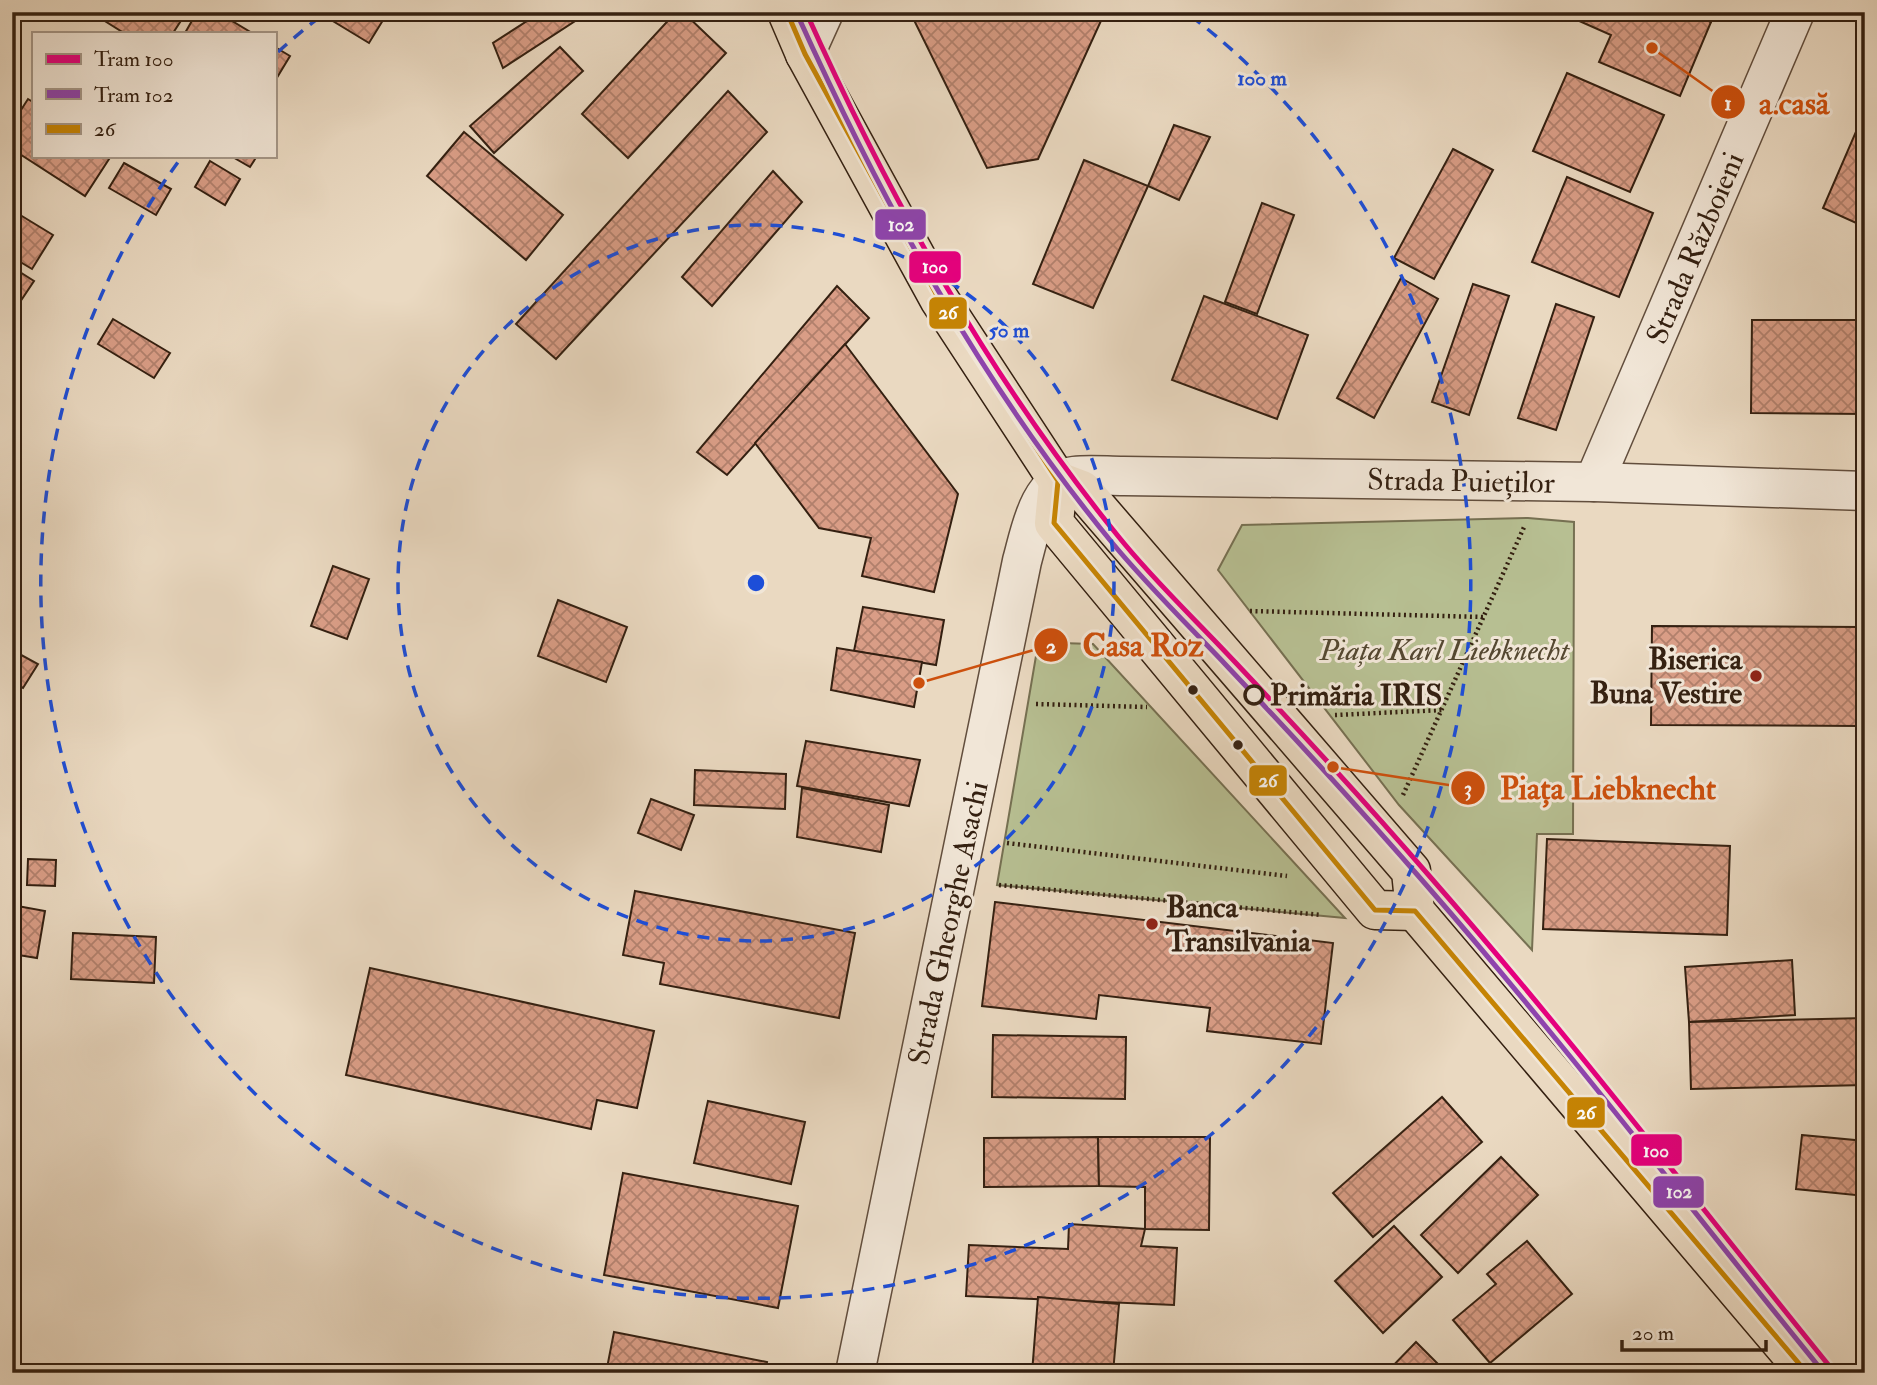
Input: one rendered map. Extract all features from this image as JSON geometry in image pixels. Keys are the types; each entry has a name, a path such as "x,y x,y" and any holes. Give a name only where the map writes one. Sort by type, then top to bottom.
{"main road":[{"path":"787,12 805,54 939,299 1058,481 1082,490 1411,871 1415,911 1807,1373"},
{"path":"1058,481 1054,523 1194,693 1375,910 1415,911"}],"street":[{"path":"805,54 824,12"},
{"name":"Strada Războieni","path":"1594,482 1795,12"},
{"name":"Strada Puieților","path":"1058,481 1071,476 1594,482 1865,491"},
{"name":"Strada Gheorghe Asachi","path":"855,1373 1022,561 1042,502 1047,491 1058,481"}],"path":[{"path":"1399,804 1528,518"},
{"path":"1250,611 1483,617"},
{"path":"1028,703 1151,707"},
{"path":"1331,716 1443,710"},
{"path":"1004,842 1295,877"},
{"path":"958,872 997,885 1331,916"}],"green space":[{"name":"Piața Karl Liebknecht","path":"1528,518 1574,522 1573,834 1537,834 1532,950 1399,805 1218,570 1242,525"},
{"path":"1060,643 1093,644 1345,918 997,885 1036,656"}],"building":[{"path":"178,12 184,16 174,32 122,32 92,13"},
{"path":"197,12 217,12 250,32 186,32"},
{"path":"318,12 388,12 369,43"},
{"path":"541,12 589,12 503,68 493,43"},
{"path":"676,12 683,12 726,53 628,158 582,114"},
{"path":"910,12 1105,12 1038,159 987,168"},
{"path":"1559,12 1689,12 1711,22 1680,96 1599,62 1611,35"},
{"path":"1689,12 1715,12 1711,22"},
{"path":"560,47 583,71 494,153 470,126"},
{"path":"276,48 290,56 276,79"},
{"path":"1567,73 1664,115 1630,192 1533,151"},
{"path":"728,91 767,132 556,359 516,324"},
{"path":"28,99 32,101 32,158 110,158 85,196 12,149 12,124"},
{"path":"1861,120 1865,122 1865,227 1823,208"},
{"path":"1174,125 1210,137 1179,200 1148,186"},
{"path":"464,132 563,215 526,260 427,176"},
{"path":"1453,149 1493,170 1434,279 1394,258"},
{"path":"234,158 256,158 250,167"},
{"path":"1084,160 1148,186 1093,308 1033,284"},
{"path":"210,161 240,179 225,205 195,187"},
{"path":"124,163 171,189 156,215 109,188"},
{"path":"773,171 802,202 712,306 682,277"},
{"path":"1567,177 1653,213 1619,297 1532,262"},
{"path":"1262,203 1294,215 1257,314 1225,302"},
{"path":"12,210 53,235 32,269 12,257"},
{"path":"12,267 34,281 12,314"},
{"path":"1401,278 1438,299 1374,418 1337,398"},
{"path":"1473,284 1509,296 1469,415 1432,402"},
{"path":"837,286 869,318 727,475 697,452"},
{"path":"1204,296 1308,335 1277,419 1172,380"},
{"path":"1556,304 1594,317 1556,430 1518,418"},
{"path":"113,319 170,353 154,378 98,344"},
{"path":"1752,320 1865,320 1865,414 1751,413"},
{"path":"845,344 958,494 934,592 862,576 871,538 819,528 755,443"},
{"path":"333,566 369,579 347,639 311,626"},
{"path":"558,600 627,627 606,682 538,656"},
{"path":"863,607 944,620 936,665 854,651"},
{"name":"Biserica Buna Vestire","path":"1652,626 1860,627 1859,726 1651,725"},
{"path":"837,648 922,662 914,707 831,690"},
{"path":"12,650 38,664 23,688 12,682"},
{"path":"806,741 920,760 909,806 797,786"},
{"path":"695,770 786,774 785,809 694,805"},
{"path":"802,788 889,805 881,852 797,837"},
{"path":"651,799 694,815 681,850 638,833"},
{"path":"1547,839 1730,846 1727,935 1543,929"},
{"path":"28,859 56,860 55,886 27,885"},
{"path":"635,891 855,933 839,1018 660,984 664,963 623,955"},
{"path":"995,902 1333,943 1321,1044 1207,1031 1210,1008 1099,995 1096,1019 982,1006"},
{"path":"12,905 45,911 37,958 12,954"},
{"path":"73,933 156,937 154,983 71,979"},
{"path":"1792,960 1795,1015 1689,1022 1685,967"},
{"path":"370,968 654,1031 637,1108 597,1100 591,1129 346,1075"},
{"path":"1865,1018 1865,1085 1691,1089 1689,1022"},
{"path":"993,1035 1126,1037 1125,1099 992,1097"},
{"path":"1442,1097 1482,1142 1373,1237 1333,1193"},
{"path":"708,1101 805,1122 791,1184 694,1163"},
{"path":"1802,1135 1865,1141 1865,1196 1796,1189"},
{"path":"1098,1137 1099,1186 984,1187 984,1138"},
{"path":"1098,1137 1210,1137 1209,1230 1145,1229 1145,1187 1099,1186"},
{"path":"1501,1157 1538,1195 1458,1273 1421,1235"},
{"path":"623,1173 798,1206 778,1308 604,1275"},
{"path":"1069,1224 1145,1229 1141,1246 1177,1248 1174,1305 966,1296 969,1245 1068,1249"},
{"path":"1394,1226 1442,1277 1383,1333 1335,1281"},
{"path":"1527,1241 1572,1294 1490,1363 1453,1320 1496,1284 1487,1274"},
{"path":"1038,1297 1119,1304 1113,1373 1032,1373"},
{"path":"614,1332 767,1362 765,1373 606,1373"},
{"path":"1416,1342 1447,1373 1386,1373"}],"tram line":[{"name":"100","path":"806,12 872,150 945,284 985,350 1071,476 1146,569 1335,769 1484,939 1835,1373"},
{"name":"102","path":"798,16 865,155 938,291 978,357 1066,484 1141,576 1328,774 1479,946 1824,1373"}],"transit line":[{"name":"26","path":"787,12 805,54 939,299 1058,481 1054,523 1375,910 1415,911 1807,1373"}],"place":[{"name":"a.casă","path":"1652,48"},
{"name":"Biserica Buna Vestire","path":"1756,676"},
{"name":"Casa Roz","path":"919,683"},
{"name":"Primăria IRIS","path":"1254,695"},
{"name":"Piața Liebknecht","path":"1333,767"},
{"name":"Banca Transilvania","path":"1152,924"}]}
